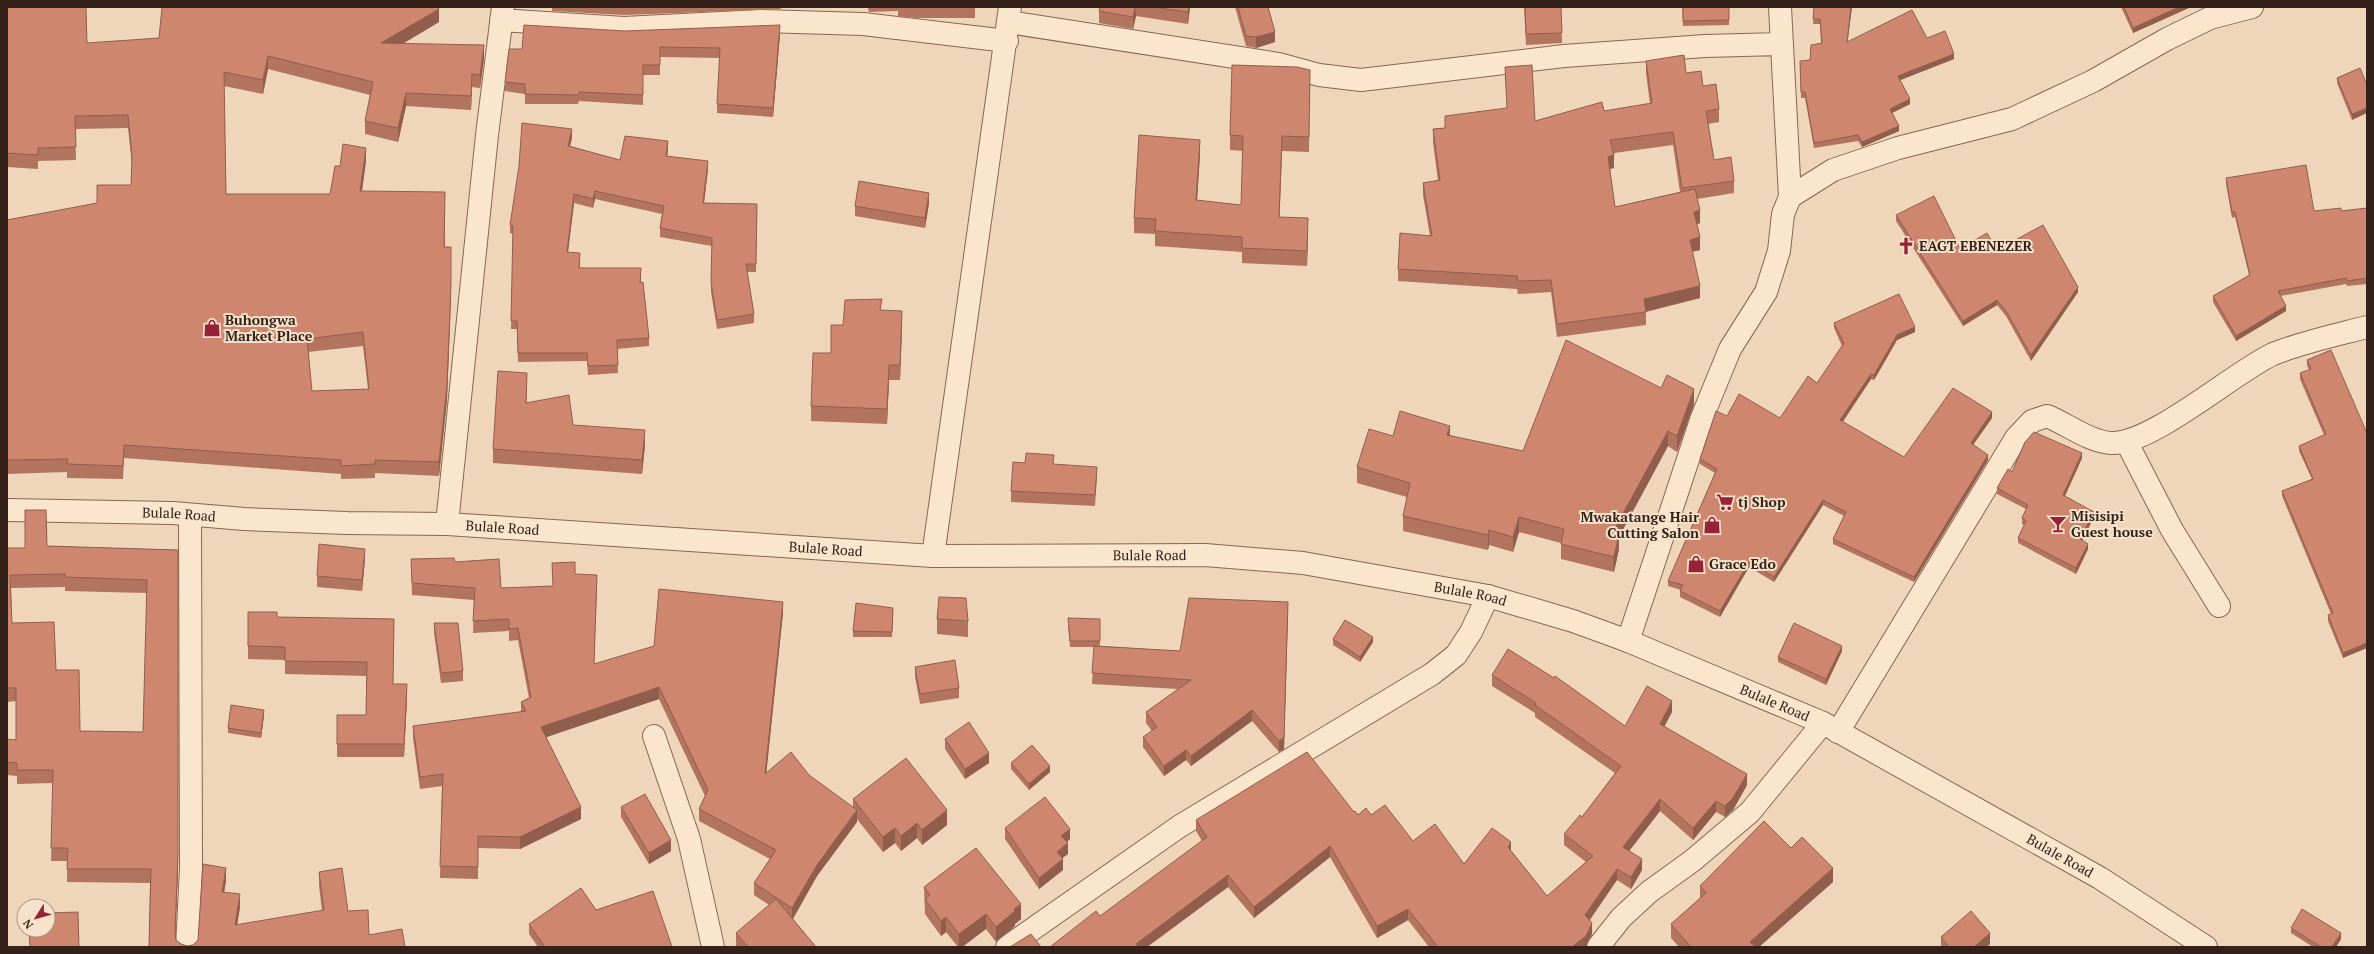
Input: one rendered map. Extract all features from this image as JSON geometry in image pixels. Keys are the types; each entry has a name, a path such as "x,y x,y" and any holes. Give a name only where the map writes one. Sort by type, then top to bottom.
{"street":[{"path":"1628,641 1701,420 1730,349 1766,292 1778,251 1783,214 1790,197 1780,44 1780,7"},
{"path":"1790,197 1833,170 1898,148 2012,119 2093,81 2166,39 2210,18 2252,7"},
{"path":"447,524 487,135 502,13 624,28 760,21 864,24 1008,24 1272,62 1318,75 1361,80 1564,56 1704,46 1780,44"},
{"path":"933,556 1008,24"},
{"path":"1598,947 1621,918 1649,892 1692,861 1750,812 1830,728 2016,438 2032,421 2047,416 2096,438 2111,443 2126,441 2146,434 2217,388 2274,354 2367,327"},
{"path":"2126,441 2172,530 2219,606"},
{"name":"Bulale Road","path":"7,510 70,510 307,522 447,524 933,556 1205,555 1304,563 1488,596 1573,621 1628,641 1830,728 2100,878 2206,947"},
{"path":"187,947 191,868 190,515"},
{"path":"1007,947 1180,826 1432,674 1456,655 1471,632 1488,596"},
{"path":"654,736 689,838 713,947"}],"building":[{"path":"7,7 86,7 87,43 159,38 162,7 438,7 439,9 381,43 484,45 480,75 472,74 471,96 406,93 398,128 365,121 373,82 268,56 263,80 224,72 226,194 330,194 335,166 340,166 343,144 366,148 360,191 445,192 444,247 451,247 451,285 447,385 439,462 375,460 375,464 341,466 341,460 124,445 123,466 67,464 68,459 7,460 7,220 97,203 97,185 131,185 132,157 128,115 75,116 76,147 38,148 38,155 7,153","holes":["363,332 369,389 312,391 307,339"]},
{"path":"1100,7 1135,7 1133,17 1099,11"},
{"path":"1152,7 1189,7 1188,12"},
{"path":"1238,7 1268,7 1275,32 1256,37 1246,36"},
{"path":"1525,7 1561,7 1562,33 1526,34"},
{"path":"1683,7 1729,7 1729,20 1683,21"},
{"path":"1814,7 1851,7 1847,42 1912,10 1927,38 1945,31 1954,54 1898,76 1910,99 1890,109 1899,126 1862,142 1858,135 1814,143 1805,92 1801,92 1800,61 1810,60 1811,45 1822,43 1820,19 1813,19"},
{"path":"2124,7 2179,7 2133,28"},
{"path":"524,25 625,31 780,25 773,108 717,104 720,48 660,47 660,65 643,65 643,95 579,92 578,95 525,94 525,84 505,82 509,49 522,49"},
{"path":"1684,55 1686,73 1701,71 1703,86 1716,84 1719,109 1706,111 1714,160 1731,157 1734,181 1682,188 1673,132 1610,140 1614,155 1608,157 1615,207 1695,189 1700,210 1694,212 1700,237 1690,240 1700,286 1644,299 1646,312 1557,324 1551,280 1518,281 1517,276 1398,269 1400,233 1432,236 1423,183 1440,180 1433,129 1445,128 1445,116 1507,108 1505,67 1532,65 1535,121 1602,102 1604,111 1652,103 1646,61"},
{"path":"1232,65 1297,67 1310,70 1309,137 1282,136 1279,217 1308,218 1307,251 1242,248 1242,237 1155,231 1156,219 1134,218 1139,135 1200,140 1196,200 1241,205 1243,136 1230,135"},
{"path":"2360,68 2367,85 2367,108 2352,114 2337,78"},
{"path":"522,123 572,129 568,146 620,160 625,136 668,141 666,156 708,161 703,203 757,204 756,264 746,264 754,314 717,320 711,283 712,238 660,228 664,206 595,191 593,199 574,194 567,252 580,253 579,268 641,268 640,283 643,282 649,338 617,340 618,365 588,366 587,353 518,353 517,321 511,321 513,226 510,225 519,166"},
{"path":"2306,165 2314,211 2341,208 2341,211 2367,208 2367,278 2347,281 2346,278 2278,291 2286,306 2236,336 2213,296 2250,275 2235,212 2232,212 2226,178"},
{"path":"859,181 929,193 925,218 855,206"},
{"path":"1934,196 1960,249 1987,233 1997,250 2043,225 2078,287 2031,355 2006,311 1997,300 1963,321 1896,215"},
{"path":"1899,294 1915,327 1897,335 1874,375 1871,374 1840,420 1904,457 1953,388 1992,412 1971,443 1988,455 1914,577 1833,539 1846,512 1823,500 1774,577 1749,562 1720,611 1680,591 1683,585 1668,581 1717,469 1700,459 1716,411 1727,416 1739,394 1780,418 1808,376 1817,383 1844,343 1834,323"},
{"path":"882,299 880,310 902,311 900,365 889,365 887,409 811,406 813,353 831,353 831,325 843,325 845,300"},
{"path":"1566,340 1661,388 1667,375 1694,389 1677,436 1668,431 1613,532 1619,534 1614,557 1561,544 1564,529 1519,517 1513,537 1489,530 1488,535 1403,516 1410,483 1357,467 1369,429 1393,436 1400,411 1450,426 1447,435 1523,451"},
{"path":"2331,350 2367,433 2367,643 2343,653 2328,615 2333,613 2282,491 2313,479 2299,446 2326,434 2300,373 2311,369 2307,360"},
{"path":"498,371 527,373 526,403 569,395 573,425 645,430 642,460 493,449"},
{"path":"2034,432 2082,453 2063,495 2094,512 2080,539 2088,544 2076,568 2018,538 2026,521 2022,518 2028,505 1997,488 2008,469 2012,472 2025,442"},
{"path":"1026,453 1054,455 1053,464 1097,467 1095,495 1011,491 1013,462 1025,463"},
{"path":"25,510 46,510 47,546 178,550 178,854 176,940 187,946 193,945 198,940 203,864 226,868 222,892 240,894 235,925 324,910 319,872 342,868 348,911 368,910 369,935 402,929 405,947 149,947 151,869 67,869 68,848 51,848 53,770 17,770 17,763 7,762 7,739 16,740 16,688 7,688 7,548 25,548","holes":["65,574 65,577 147,580 143,732 80,731 79,670 56,670 54,622 12,623 10,575"]},
{"path":"319,544 365,549 362,580 317,576"},
{"path":"454,558 455,562 499,559 501,588 553,586 552,563 575,562 575,574 597,575 594,664 654,646 659,589 783,602 765,774 791,752 809,775 857,810 817,865 792,908 754,883 776,850 699,809 708,790 659,687 541,727 581,807 520,837 478,836 478,867 440,866 443,774 420,777 413,726 526,711 521,702 531,697 518,628 509,629 509,619 473,621 475,588 412,583 411,559"},
{"path":"939,597 966,598 968,621 937,619"},
{"path":"1189,598 1288,602 1284,738 1279,741 1252,710 1191,756 1186,750 1164,766 1143,737 1157,727 1146,712 1191,680 1092,673 1094,646 1180,651"},
{"path":"856,603 893,608 892,632 853,631"},
{"path":"248,612 277,612 277,617 394,619 393,684 407,684 404,744 337,744 337,715 366,715 367,662 285,661 285,647 248,646"},
{"path":"1068,618 1100,619 1100,641 1070,641"},
{"path":"1345,620 1373,637 1360,657 1333,639"},
{"path":"434,623 458,623 463,671 441,673"},
{"path":"1794,623 1842,646 1826,679 1778,657"},
{"path":"1508,649 1554,678 1555,676 1625,726 1647,686 1672,701 1660,724 1747,774 1733,798 1725,806 1716,801 1693,828 1660,799 1623,847 1642,859 1631,877 1617,869 1585,915 1592,923 1586,936 1572,947 1438,947 1408,909 1377,926 1330,846 1254,907 1228,875 1136,944 1139,947 1050,947 1096,911 1100,916 1207,837 1196,820 1307,752 1354,812 1355,811 1358,815 1366,808 1371,815 1385,805 1413,841 1435,824 1464,864 1492,828 1511,842 1508,847 1547,896 1593,856 1564,834 1580,815 1582,817 1621,766 1535,705 1536,703 1492,675"},
{"path":"955,660 959,688 920,694 915,667"},
{"path":"231,705 264,710 261,733 228,728"},
{"path":"969,722 989,753 965,769 945,739"},
{"path":"1032,745 1050,766 1029,784 1011,763"},
{"path":"906,758 947,810 922,830 917,823 901,836 895,828 883,837 853,799"},
{"path":"645,794 671,840 649,853 621,807"},
{"path":"1045,797 1070,829 1061,836 1068,843 1057,852 1063,859 1039,878 1005,828"},
{"path":"1764,821 1791,848 1802,837 1833,868 1750,942 1756,947 1691,947 1671,924 1706,893 1700,886"},
{"path":"976,848 1021,904 996,927 986,914 959,934 946,917 941,921 925,899 930,895 924,887"},
{"path":"581,888 596,910 653,891 672,947 545,947 529,924"},
{"path":"776,899 816,947 748,947 736,933"},
{"path":"2302,909 2341,933 2332,947 2321,947 2291,928"},
{"path":"1971,911 1990,933 1974,947 1949,947 1941,937"},
{"path":"78,912 79,947 30,947 29,938 56,938 56,913"},
{"path":"1031,934 1041,947 1010,947"}],"place":[{"name":"EAGT EBENEZER","path":"1906,246"},
{"name":"Buhongwa Market Place","path":"212,328"},
{"name":"tj Shop","path":"1725,502"},
{"name":"Misisipi Guest house","path":"2058,524"},
{"name":"Mwakatange Hair Cutting Salon","path":"1712,525"},
{"name":"Grace Edo","path":"1696,564"}]}
